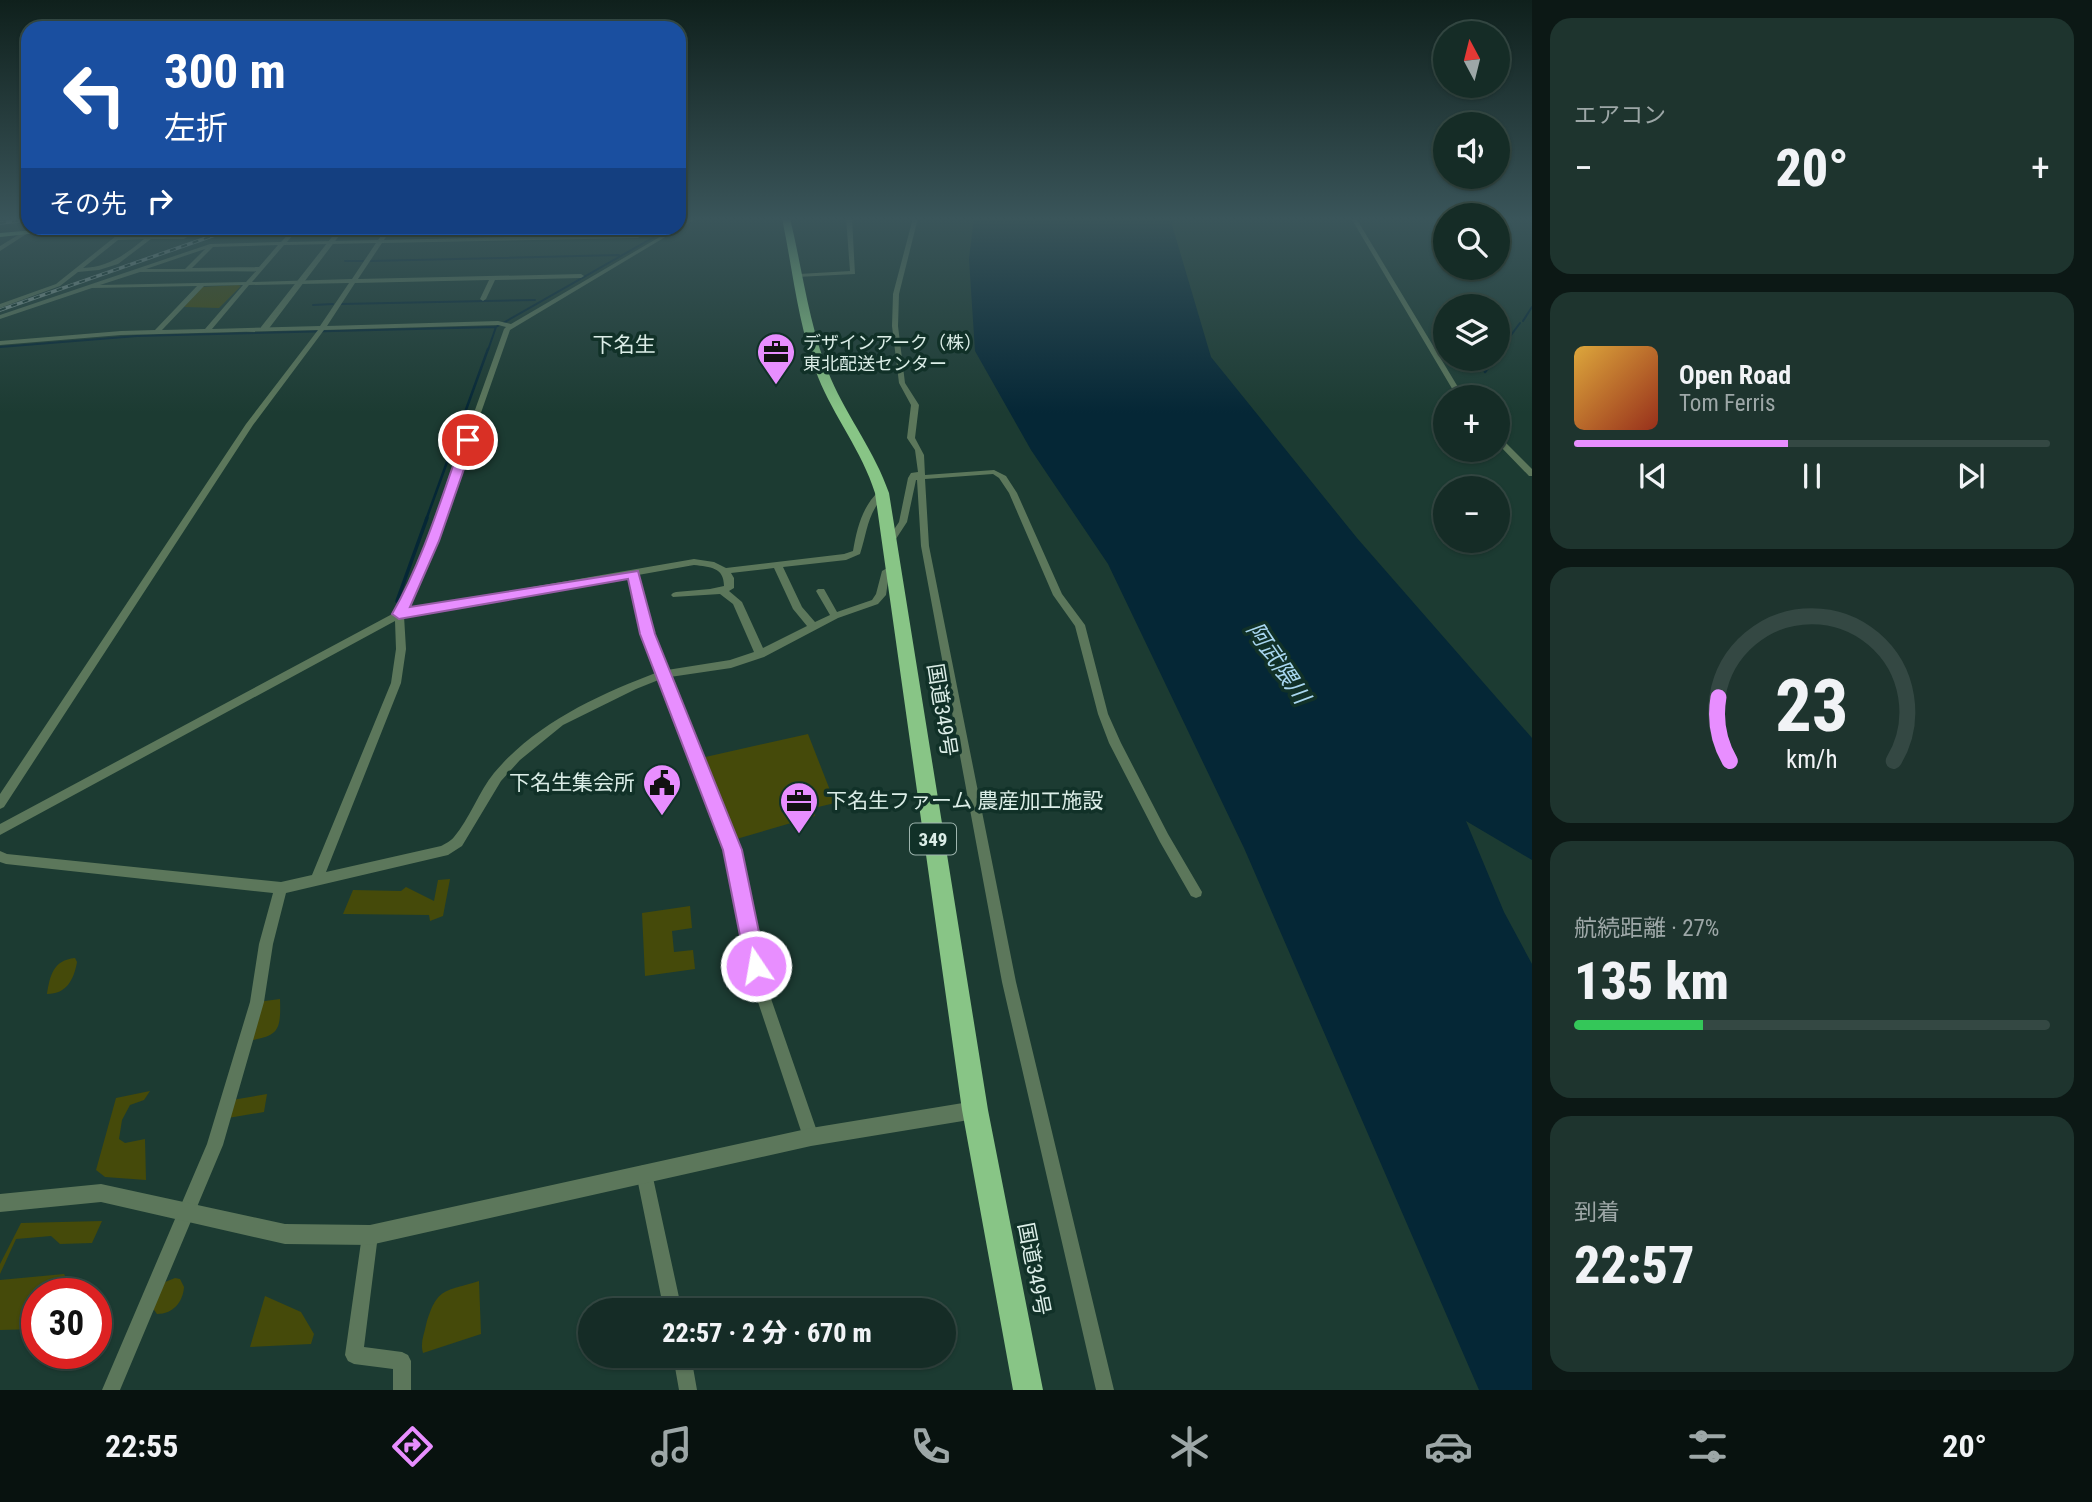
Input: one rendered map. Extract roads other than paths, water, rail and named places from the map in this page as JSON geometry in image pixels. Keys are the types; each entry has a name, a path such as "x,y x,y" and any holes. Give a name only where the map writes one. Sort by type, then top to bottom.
{"highway":[{"name":"国道349号","path":"801,283 824,376 844,417 872,462 882,493 975,1110 1028,1390"}],"street":[{"path":"0,306 61,283"},
{"path":"0,317 96,283"},
{"path":"84,287 278,283"},
{"path":"264,329 300,283"},
{"path":"0,804 250,424 352,283"},
{"path":"483,299 490,283"},
{"path":"317,879 396,683 401,649 399,614 411,593 432,541 506,332 509,326 578,283"},
{"path":"899,283 896,294 895,339 902,383 915,405 911,438 920,453 922,473 913,475 917,477 925,546 1009,982 1105,1390"},
{"path":"1392,283 1454,385"},
{"path":"207,330 247,284"},
{"path":"157,331 202,285"},
{"path":"0,343 157,331 319,330 498,323 509,326"},
{"path":"1510,452 1532,474"},
{"path":"917,477 994,472 1002,476 1007,483 1058,595 1080,625 1103,714 1115,743 1164,838 1196,892"},
{"path":"889,543 903,523 917,477"},
{"path":"0,830 399,614 694,562 725,571 846,557 857,552 860,530 865,518 882,493"},
{"path":"777,565 798,609 814,627"},
{"path":"0,856 6,859 162,877 281,888 421,858 451,848 469,827 497,778 527,746 559,722 664,674 731,664 760,654 835,616 878,599 885,573 892,569"},
{"path":"676,595 729,589 729,579 725,571"},
{"path":"634,574 648,634 733,850 761,989 811,1138"},
{"path":"722,591 737,602 760,654"},
{"path":"821,591 835,616"},
{"path":"111,1390 215,1144 257,1002 265,944 281,888"},
{"path":"0,1203 101,1193 285,1234 370,1235 644,1172 811,1138 975,1110"},
{"path":"644,1172 670,1298"},
{"path":"370,1235 354,1355 402,1360 402,1390"},
{"path":"684,1368 688,1390"}],"water":[{"name":"阿武隈川","path":"971,283 1189,283 1211,357 1357,538 1532,738 1532,860 1466,821 1504,912 1532,964 1532,1390 1479,1390 1244,848 1108,564 1031,450 975,351"}],"waterway":[{"path":"496,327 574,283"},
{"path":"341,304 535,300"},
{"path":"313,305 333,304"},
{"path":"1523,321 1532,307"},
{"path":"1510,336 1520,323"},
{"path":"0,347 137,336 496,327"},
{"path":"488,350 496,327"},
{"path":"426,520 488,349"},
{"path":"397,601 427,518"}],"railway":[{"path":"0,310 78,283"}],"place":[{"name":"デザインアーク（株） 東北配送センター","path":"776,386"},
{"name":"下名生集会所","path":"662,817"},
{"name":"下名生ファーム 農産加工施設","path":"799,835"}],"district":[{"name":"下名生","path":"624,345"}]}
